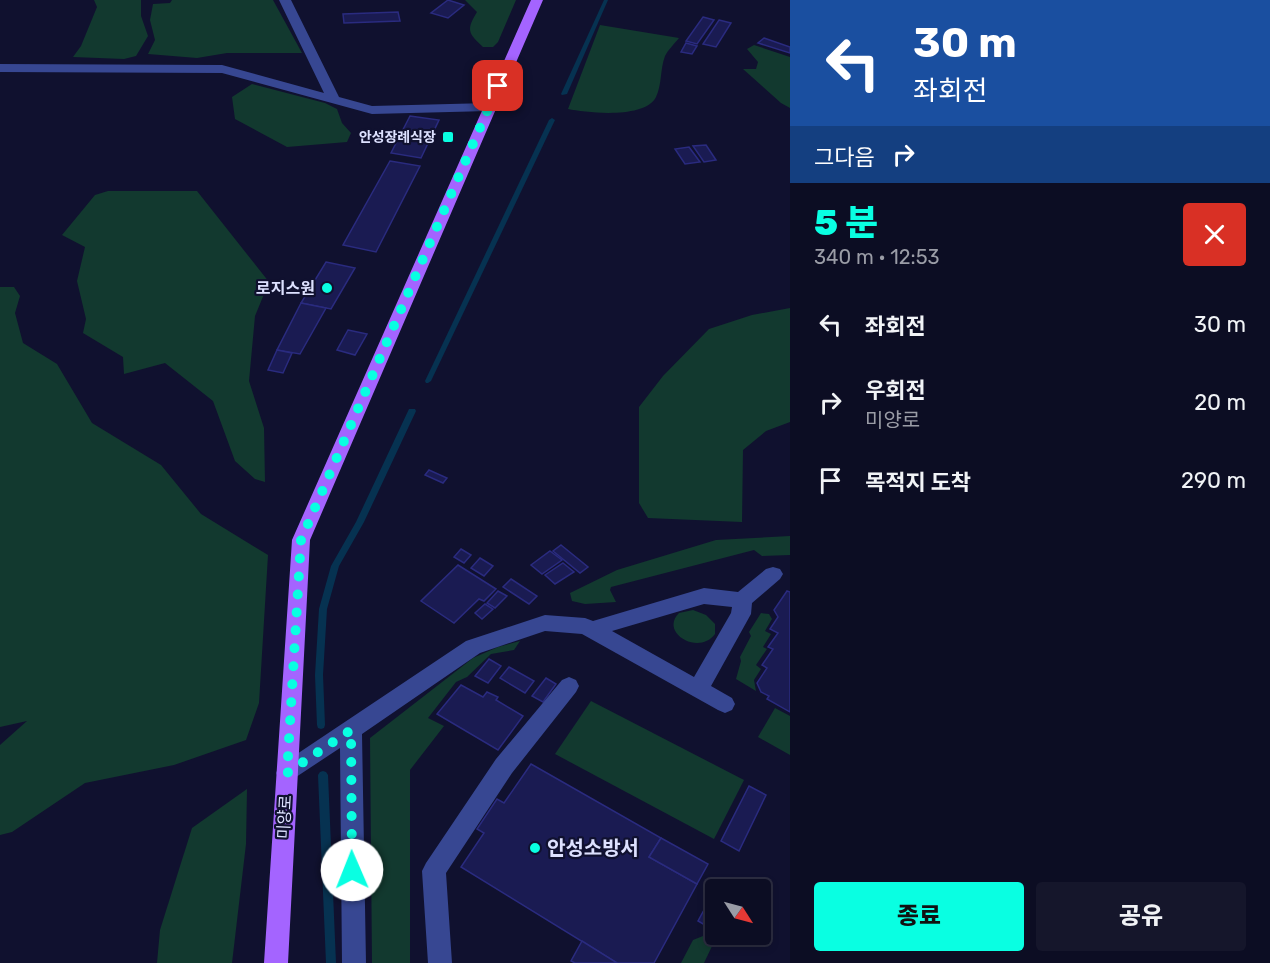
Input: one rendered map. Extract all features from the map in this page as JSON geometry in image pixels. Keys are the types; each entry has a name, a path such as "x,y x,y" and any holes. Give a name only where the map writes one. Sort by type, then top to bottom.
{"main road":[{"name":"미양로","path":"276,963 301,540 537,0"}],"street":[{"path":"285,0 334,100"},
{"path":"0,68 222,69 372,110 489,107"},
{"path":"698,689 741,614 742,600 772,574"},
{"path":"590,630 704,596 742,600"},
{"path":"287,773 473,647 545,623 585,626 725,704"},
{"path":"440,963 434,870 504,766 569,686"},
{"path":"351,730 354,963"}],"green space":[{"path":"94,0 141,0 141,16 148,36 136,56 124,59 73,57 81,46 97,7"},
{"path":"172,0 273,0 302,53 227,53 197,58 148,54 155,40 150,20 153,4 170,3"},
{"path":"465,0 516,0 498,42 493,47 483,47 472,35 470,27 477,12"},
{"path":"600,25 679,38 665,56 658,92 650,104 629,112 615,113 568,109"},
{"path":"754,45 790,57 790,108 781,103 743,69 756,69 758,62 747,49"},
{"path":"252,84 325,103 337,109 342,123 351,133 347,142 287,147 235,119 232,97"},
{"path":"108,191 197,191 269,282 255,316 249,381 264,428 265,482 255,479 235,461 213,401 165,363 124,374 123,357 83,333 86,319 77,281 85,247 62,235 95,195"},
{"path":"0,287 14,287 20,296 15,313 23,343 57,364 92,423 161,465 201,514 268,555 259,703 246,740 174,765 85,783 12,832 0,835 0,745 27,721 0,727"},
{"path":"790,308 790,422 766,431 743,450 742,522 648,518 639,503 639,407 663,376 709,329 752,315"},
{"path":"790,536 790,555 762,556 754,550 611,587 610,590 616,602 585,604 572,601 570,593 617,570 716,540"},
{"path":"693,610 706,615 715,624 715,634 700,643 684,639 677,634 674,628 674,621 679,613"},
{"path":"761,613 769,614 772,619 765,631 771,634 763,647 767,649 756,665 761,669 754,680 756,691 736,679 740,657 751,636 749,632"},
{"path":"520,641 514,650 491,654 467,677 456,682 428,718 444,726 410,770 410,963 372,963 370,738 473,658 498,647"},
{"path":"591,701 744,780 714,839 555,754"},
{"path":"775,708 790,716 790,755 758,737"},
{"path":"247,789 246,844 232,963 157,963 160,930 192,828"},
{"path":"703,936 705,945 713,945 704,963 681,963 693,940"}],"building":[{"path":"448,0 464,5 448,18 431,13"},
{"path":"398,12 400,21 344,23 343,14"},
{"path":"703,17 714,20 697,44 686,41"},
{"path":"719,20 731,23 716,47 703,44"},
{"path":"764,38 790,47 790,53 758,43"},
{"path":"686,43 697,46 692,54 681,52"},
{"path":"410,116 439,120 421,158 391,153"},
{"path":"706,145 716,160 704,162 693,146"},
{"path":"689,147 700,162 685,164 675,149"},
{"path":"390,161 420,166 376,252 343,245"},
{"path":"326,262 355,268 331,309 301,303"},
{"path":"301,303 326,308 300,354 277,350"},
{"path":"348,330 367,334 355,355 337,350"},
{"path":"277,350 292,353 283,373 268,370"},
{"path":"429,470 447,478 443,483 425,475"},
{"path":"561,545 588,567 580,573 553,551"},
{"path":"461,549 471,555 464,563 454,557"},
{"path":"550,551 562,560 542,574 531,565"},
{"path":"480,558 493,566 484,576 471,568"},
{"path":"563,563 574,572 555,584 545,575"},
{"path":"458,565 496,589 484,601 479,599 454,623 421,601"},
{"path":"511,579 537,596 529,604 503,587"},
{"path":"498,591 507,596 495,608 487,603"},
{"path":"787,591 790,592 790,712 767,699 769,696 761,692 757,683 767,668 762,665 773,649 768,647 778,633 770,629 778,617 774,610"},
{"path":"485,604 493,609 482,619 475,613"},
{"path":"489,659 501,666 488,683 475,676"},
{"path":"509,667 534,681 525,693 500,678"},
{"path":"546,678 556,684 543,702 532,696"},
{"path":"461,685 483,697 487,692 498,697 496,700 523,716 498,750 437,714"},
{"path":"531,764 661,838 649,857 697,884 654,963 617,963 461,867 484,833 477,829 497,799 504,803"},
{"path":"749,786 766,795 739,851 721,841"},
{"path":"661,838 708,864 697,884 649,857"},
{"path":"705,908 705,925 698,921"},
{"path":"582,941 617,963 575,963 571,961"}],"waterway":[{"path":"564,94 606,0"},
{"path":"428,381 552,120"},
{"path":"321,725 319,675 323,609 335,566 360,522 412,411"},
{"path":"323,775 331,963"}],"place":[{"name":"안성장례식장","path":"448,137"},
{"name":"로지스원","path":"327,288"},
{"name":"안성소방서","path":"535,848"}],"route":[{"path":"352,870 351,730 287,773 301,540 498,86"}]}
